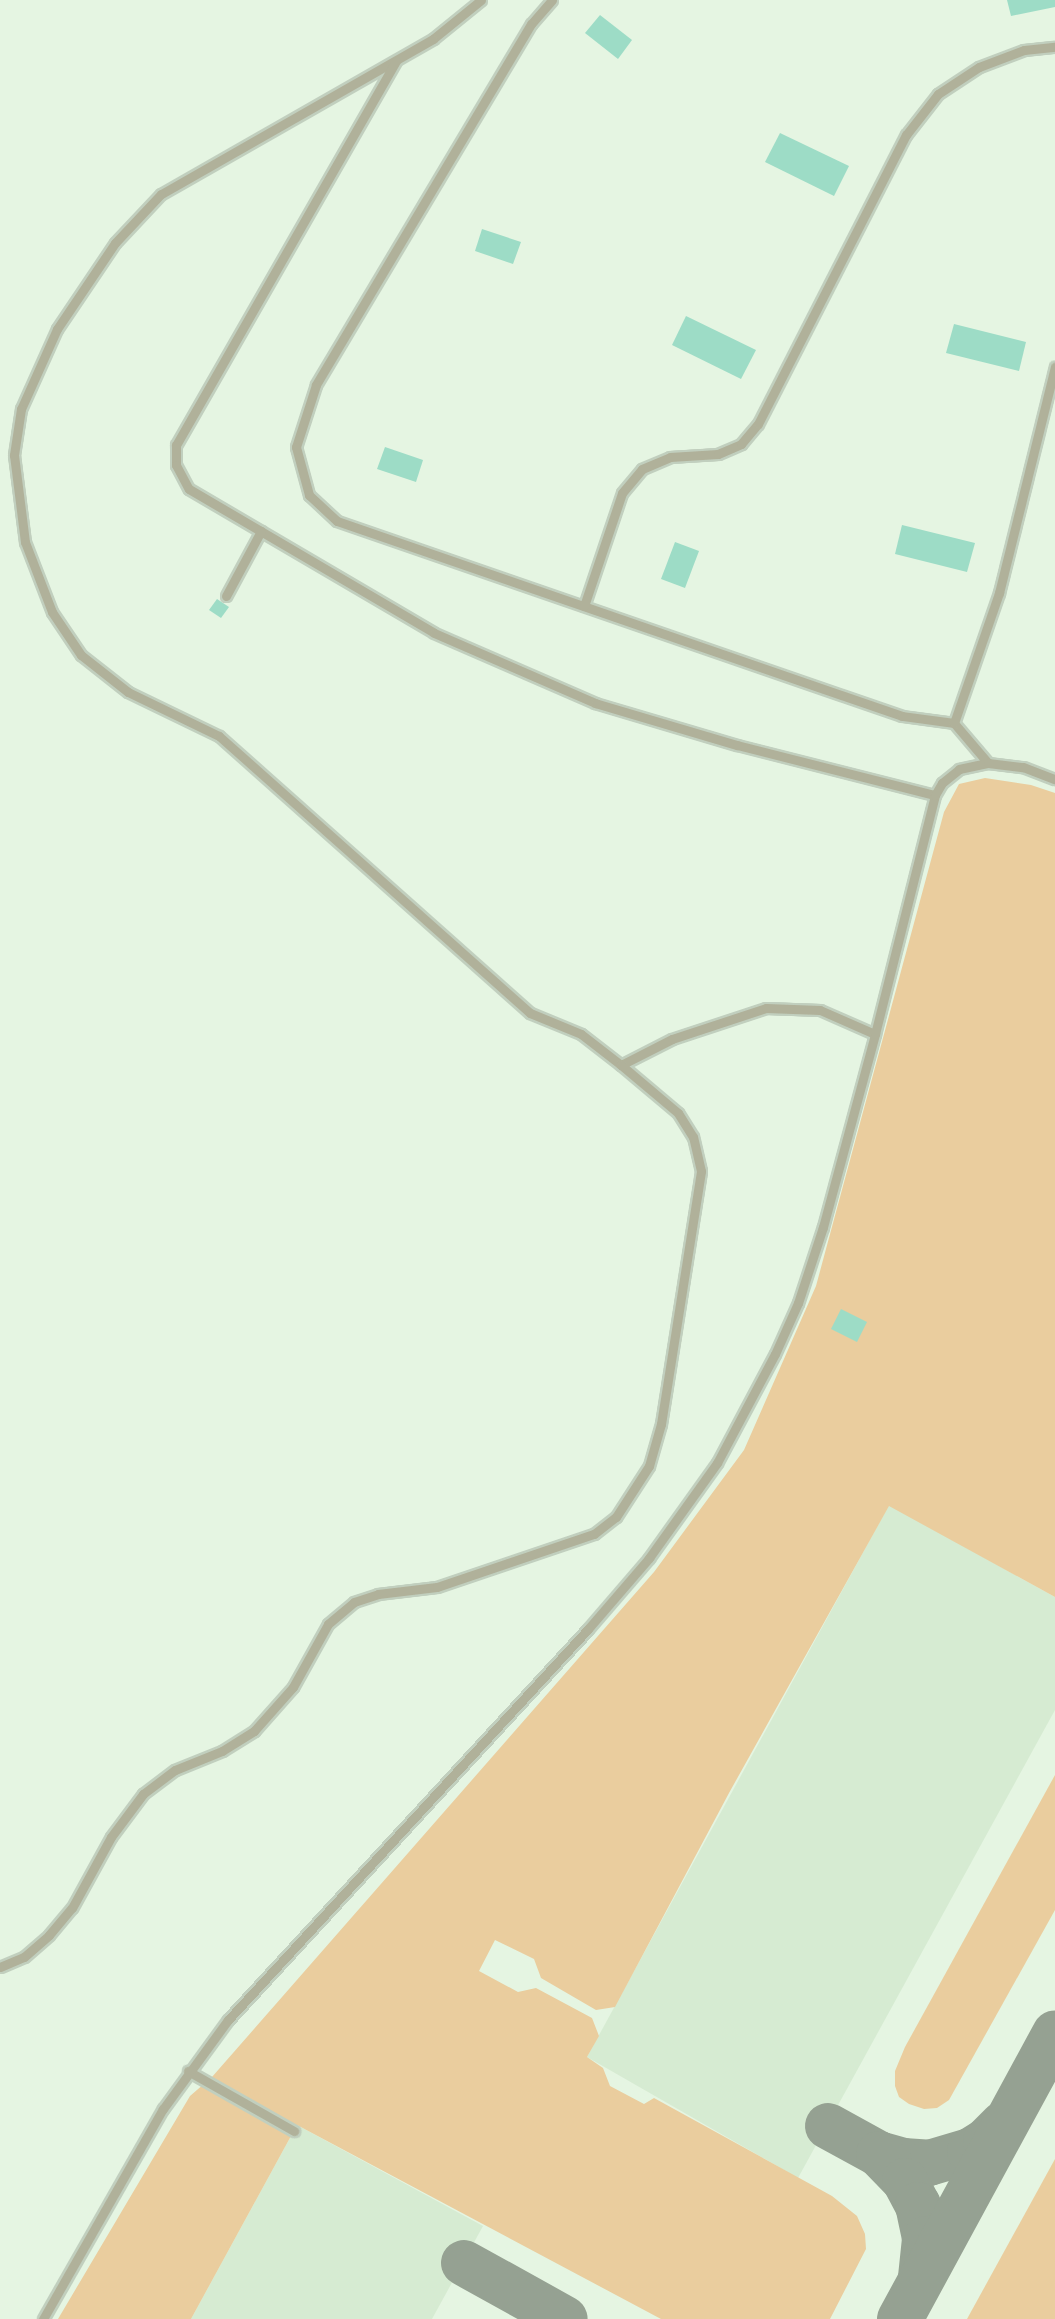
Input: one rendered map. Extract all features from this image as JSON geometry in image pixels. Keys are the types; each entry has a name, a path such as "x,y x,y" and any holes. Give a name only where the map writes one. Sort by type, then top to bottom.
{"lane":[{"path":"0,1967 24,1957 49,1935 72,1908 111,1837 143,1794 174,1770 222,1751 254,1731 293,1687 328,1624 354,1602 378,1594 437,1587 594,1534 616,1516 649,1466 661,1424 701,1171 693,1137 678,1113 581,1034 530,1013 219,736 128,692 81,655 52,612 25,542 14,455 21,409 57,329 115,243 161,194 433,39 481,0"},
{"path":"552,0 531,24 316,385 296,447 309,495 337,521 902,716 954,723 988,763"},
{"path":"584,606 622,493 642,469 670,458 718,454 741,444 758,424 906,135 938,94 979,67 1024,50 1055,47"},
{"path":"397,59 176,445 176,465 189,489 434,633 594,703 737,744 935,795"},
{"path":"954,723 999,593 1055,367"},
{"path":"226,596 261,531"},
{"path":"43,2319 157,2118 188,2071 228,2020 333,1903 588,1629 649,1558 717,1463 798,1303 823,1227 875,1034 935,795 942,783 959,769 988,763 1023,767 1055,779"},
{"path":"621,1065 672,1039 766,1008 820,1010 875,1034"},
{"path":"188,2071 294,2131"}],"shaded area":[{"path":"985,778 1031,785 1055,793 1055,1597 889,1506 729,1793 615,2007 596,2010 541,1978 534,1959 495,1940 479,1971 518,1992 536,1988 592,2018 599,2036 587,2057 603,2068 610,2086 644,2104 654,2098 832,2196 857,2216 865,2234 866,2249 830,2319 661,2319 297,2125 191,2319 58,2319 190,2096 212,2077 654,1572 744,1450 816,1286 944,812 959,784"},
{"path":"889,1505 1055,1597 1055,1710 798,2178 587,2057"},
{"path":"1055,1775 1055,1910 949,2100 937,2108 924,2109 909,2104 899,2097 895,2086 895,2071 905,2047"},
{"path":"297,2125 483,2226 432,2319 191,2319"},
{"path":"1055,2159 1055,2319 967,2319"}],"building":[{"path":"1007,0 1055,0 1055,7 1011,16"},
{"path":"600,15 632,40 618,59 585,33"},
{"path":"780,133 849,166 834,196 765,162"},
{"path":"482,229 521,242 513,264 475,251"},
{"path":"686,316 756,350 741,379 672,345"},
{"path":"954,324 1026,342 1019,371 946,353"},
{"path":"385,447 423,460 416,482 377,469"},
{"path":"902,525 975,543 967,572 895,554"},
{"path":"675,542 699,551 685,588 661,579"},
{"path":"217,599 229,607 221,618 209,610"},
{"path":"841,1309 867,1322 857,1342 831,1329"}],"taxiway":[{"path":"900,2319 1055,2033"},
{"path":"828,2126 879,2154 903,2161 929,2163 970,2151 986,2141 1002,2125"},
{"path":"879,2154 905,2181 918,2205 925,2239 921,2276"},
{"path":"464,2263 565,2319"}]}
